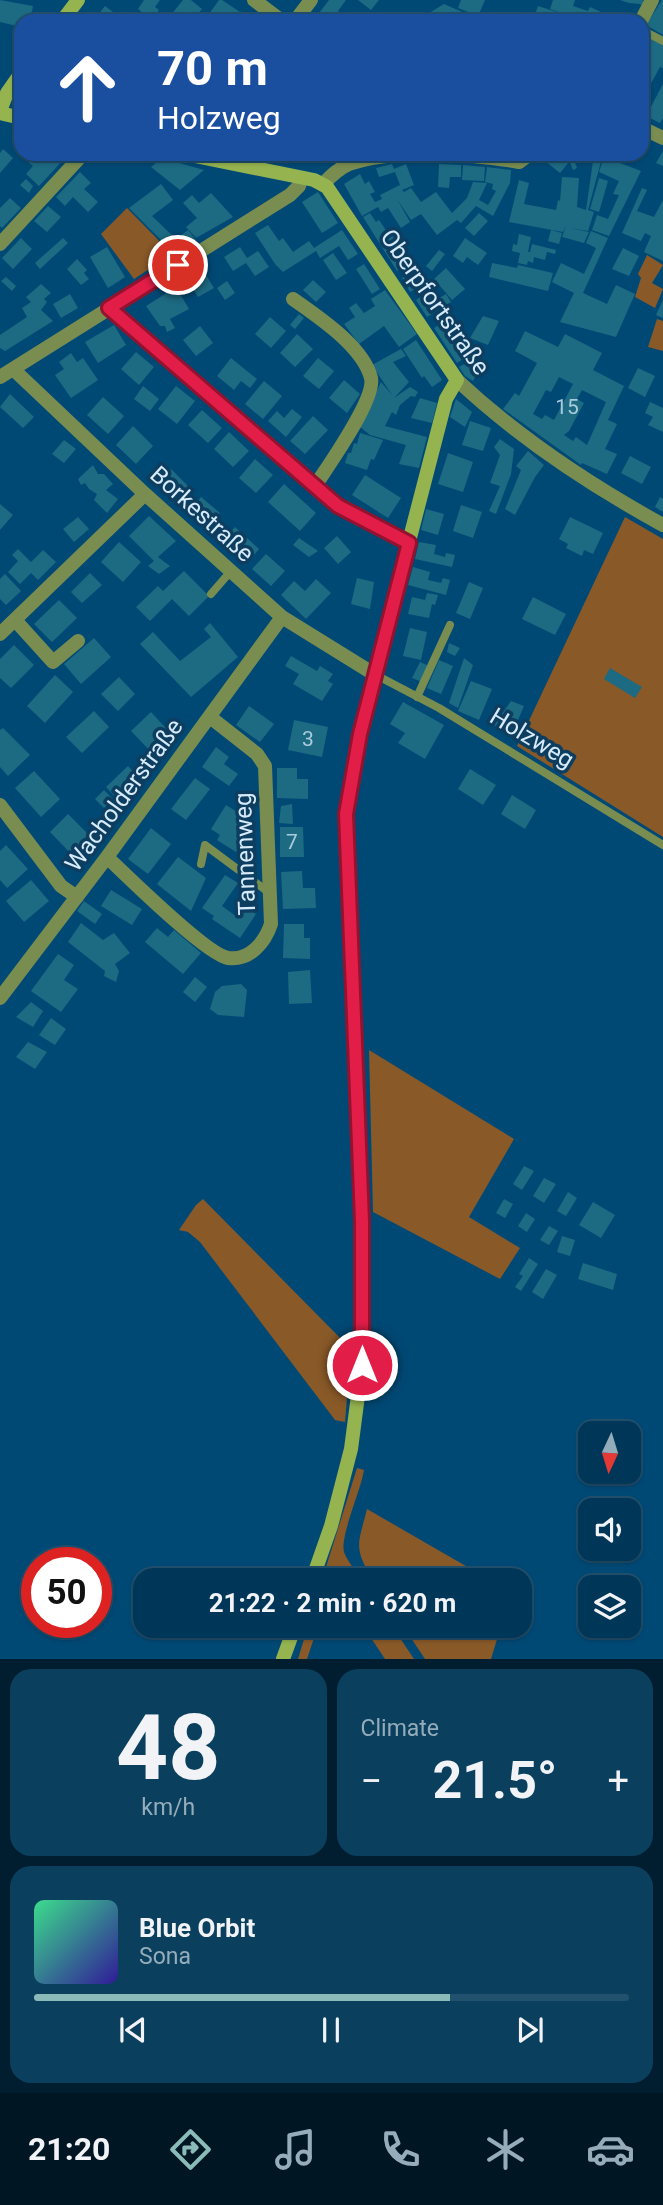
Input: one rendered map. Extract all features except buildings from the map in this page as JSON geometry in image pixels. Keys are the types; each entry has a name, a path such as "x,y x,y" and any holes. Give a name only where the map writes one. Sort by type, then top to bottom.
{"main road":[{"path":"67,14 78,0"},
{"path":"0,112 14,84"},
{"path":"219,161 323,184"},
{"name":"Oberpfortstraße","path":"323,184 333,194 457,380"},
{"path":"316,1568 334,1516 351,1449 362,1365 362,1221 346,814 355,756 374,674 446,399 457,380"},
{"path":"283,1659 291,1638"}],"street":[{"path":"254,0 273,14"},
{"path":"0,244 77,161"},
{"path":"323,184 332,174 348,164 362,161"},
{"path":"0,377 290,195 299,186 301,178"},
{"path":"293,299 325,320 349,344 371,378 370,394 350,432 315,486"},
{"path":"109,308 338,506 409,543"},
{"name":"Borkestraße","path":"13,369 145,494 282,617 374,674"},
{"name":"Oberpfortstraße","path":"457,380 558,463 663,525"},
{"path":"0,634 145,494"},
{"name":"Wacholderstraße","path":"0,998 107,857 282,617"},
{"path":"15,620 53,662 78,641"},
{"name":"Tannenweg","path":"107,857 218,955 226,958 246,955 262,943 271,923 265,766 257,754 210,717"},
{"path":"0,805 61,886 76,898"}],"lane":[{"path":"211,594 231,571"},
{"path":"417,697 450,625"},
{"name":"Holzweg","path":"374,674 417,697 663,845"},
{"path":"201,864 205,845 271,894"}],"shaded area":[{"path":"127,208 172,254 134,279 101,234"},
{"path":"647,255 663,265 652,283 663,289 655,308 635,297 641,278 638,274"},
{"path":"657,319 663,321 663,351 648,347"},
{"path":"625,517 663,539 663,837 517,746"},
{"path":"369,1050 514,1139 469,1217 520,1248 500,1279 373,1212"},
{"path":"203,1199 349,1347 345,1422 335,1420 200,1242 188,1232 179,1230"},
{"path":"357,1468 364,1470 344,1545 345,1555 354,1568 326,1568"},
{"path":"367,1509 469,1568 366,1568 360,1553 361,1531"},
{"path":"304,1638 314,1638 307,1659 298,1659"},
{"path":"371,1638 400,1638 414,1659 385,1659"},
{"path":"411,1638 497,1638 491,1659 425,1659"}],"route":[{"path":"178,265 109,308 338,506 409,543 360,734 346,814 362,1221 362,1365"}]}
